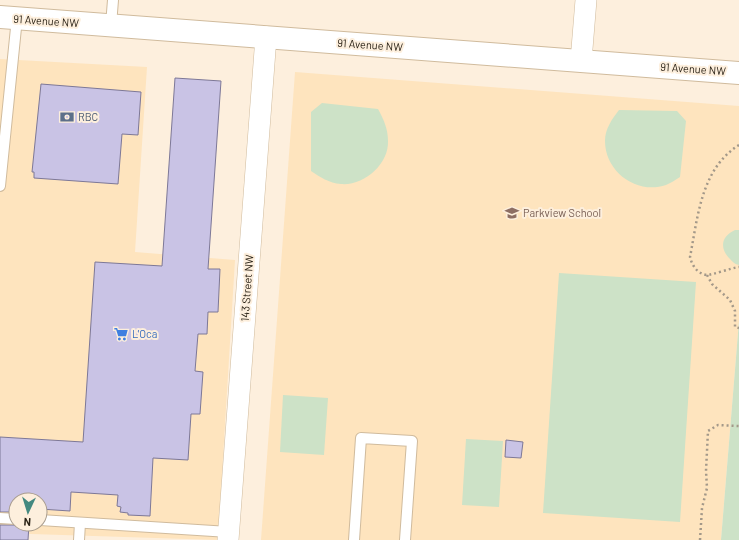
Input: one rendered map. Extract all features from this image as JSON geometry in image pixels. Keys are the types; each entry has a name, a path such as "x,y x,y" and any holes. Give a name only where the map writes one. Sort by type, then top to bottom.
{"street":[{"path":"581,61 586,0"},
{"name":"91 Avenue NW","path":"9,18 739,73"},
{"name":"143 Street NW","path":"228,536 266,37"}],"lane":[{"path":"111,25 113,0"},
{"path":"0,186 9,18"},
{"path":"354,540 361,438 412,441 405,540"},
{"path":"48,521 228,536"},
{"path":"79,540 80,523"}],"path":[{"path":"739,145 718,163 709,178 700,206 690,257 692,265 697,271 707,275 739,267"},
{"path":"707,275 712,284 730,300 735,311 735,327 739,328"},
{"path":"700,540 702,508 707,488 706,471 708,430 718,425 739,426"}],"shaded area":[{"path":"0,59 147,67 135,252 235,260 218,540 0,533"},
{"name":"Parkview School","path":"295,72 739,106 739,321 721,540 261,540"}],"green space":[{"path":"322,103 378,109 384,121 388,141 384,158 374,172 350,184 341,184 329,181 311,171 311,112"},
{"path":"619,110 677,111 686,121 680,177 666,185 644,187 634,184 617,171 610,162 606,152 605,137 611,121"},
{"path":"735,230 739,230 739,265 734,263 729,258 723,246 723,242 727,235"},
{"path":"559,273 696,282 680,522 543,513"},
{"path":"739,321 739,540 721,540"},
{"path":"283,395 328,398 324,455 280,452"},
{"path":"466,439 503,441 499,507 462,505"}],"building":[{"path":"175,78 221,81 208,269 220,269 218,312 208,312 207,334 198,334 195,371 203,372 200,414 191,414 188,460 153,458 150,516 128,515 128,513 120,512 121,507 117,506 118,495 71,492 70,511 48,510 48,492 8,492 8,512 0,512 0,437 83,442 95,262 162,266"},
{"path":"41,84 141,92 138,135 122,134 118,184 34,178 34,172 32,172"},
{"path":"506,440 523,442 521,458 505,457"},
{"path":"0,525 8,525 8,532 28,532 28,540 0,540"}],"place":[{"name":"RBC","path":"67,117"},
{"name":"Parkview School","path":"512,213"},
{"name":"L'Oca","path":"121,334"}]}
